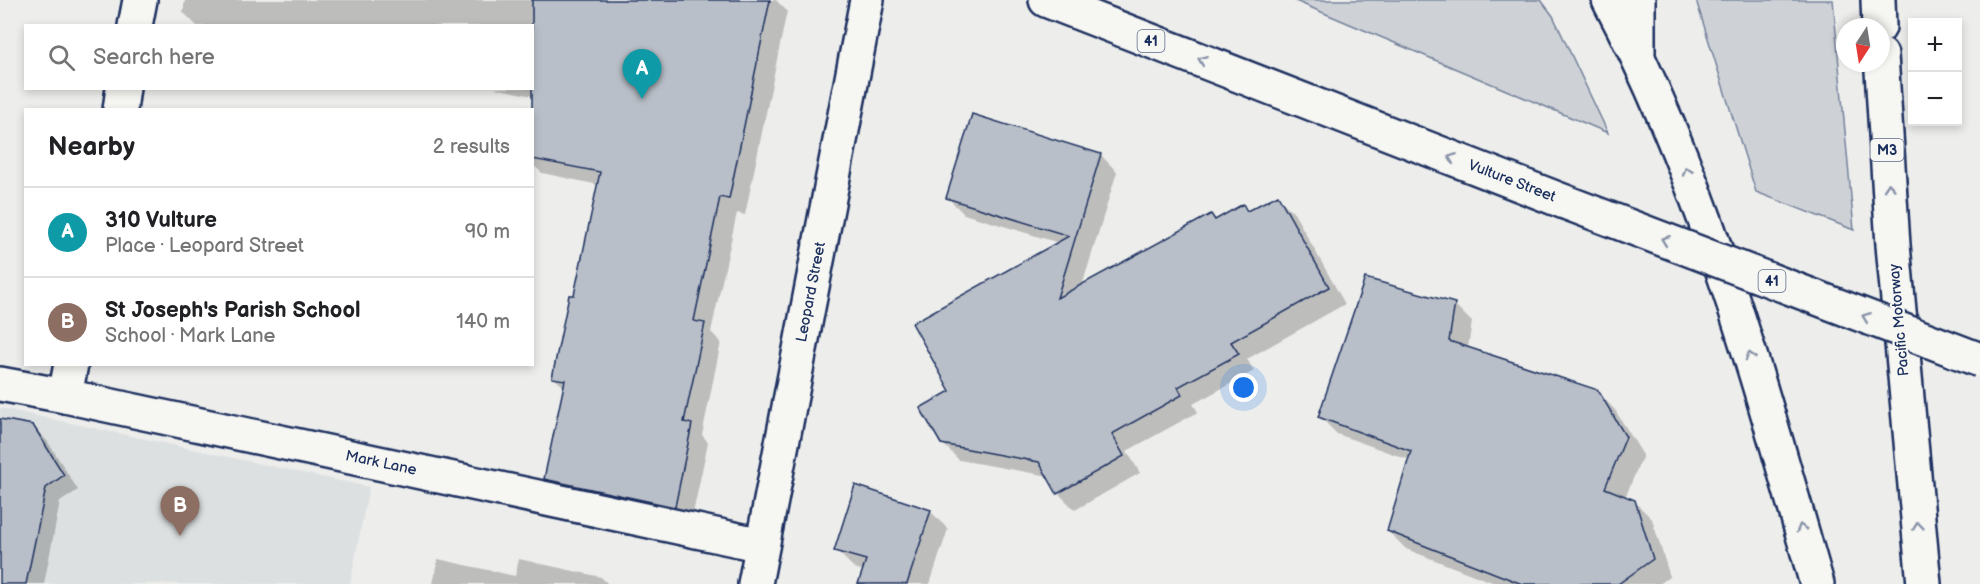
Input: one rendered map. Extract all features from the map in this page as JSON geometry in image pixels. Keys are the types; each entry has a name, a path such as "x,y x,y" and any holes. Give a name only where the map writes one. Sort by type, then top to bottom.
{"main road":[{"path":"135,24 140,0"},
{"name":"Leopard Street","path":"755,584 867,0"},
{"name":"Vulture Street","path":"1046,0 1565,202 1980,360"},
{"path":"1609,0 1638,54 1683,159 1768,412 1817,584"},
{"path":"1638,0 1638,54"},
{"path":"1878,0 1879,18"},
{"name":"Pacific Motorway","path":"1882,72 1894,257 1924,584"},
{"path":"120,108 123,90"},
{"name":"Mark Lane","path":"0,384 68,380 762,544"}],"shaded area":[{"path":"1293,0 1541,0 1553,16 1608,133"},
{"path":"1696,0 1833,0 1836,72 1840,72 1854,230 1756,192"},
{"path":"0,408 369,487 350,584 0,584"}],"building":[{"path":"532,0 770,0 729,199 720,197 694,321 705,323 684,422 692,424 675,507 544,479 565,380 552,378 569,295 574,295 600,172 534,159 532,90 534,90 534,24 532,24"},
{"path":"972,114 1101,154 1057,298 1211,214 1215,220 1243,204 1247,211 1278,195 1329,287 1231,342 1239,354 1178,387 1182,395 1112,434 1124,456 1057,494 1039,462 941,444 920,408 950,391 912,323 1069,236 946,198"},
{"path":"1365,278 1455,303 1449,341 1598,390 1626,437 1605,488 1635,500 1653,559 1618,584 1522,584 1387,531 1411,451 1318,417"},
{"path":"0,419 33,425 64,475 46,488 26,584 0,584"},
{"path":"855,485 931,510 907,584 858,584 866,560 834,551"}],"place":[{"name":"310 Vulture","path":"642,99"},
{"name":"St Joseph's Parish School","path":"180,536"}]}
